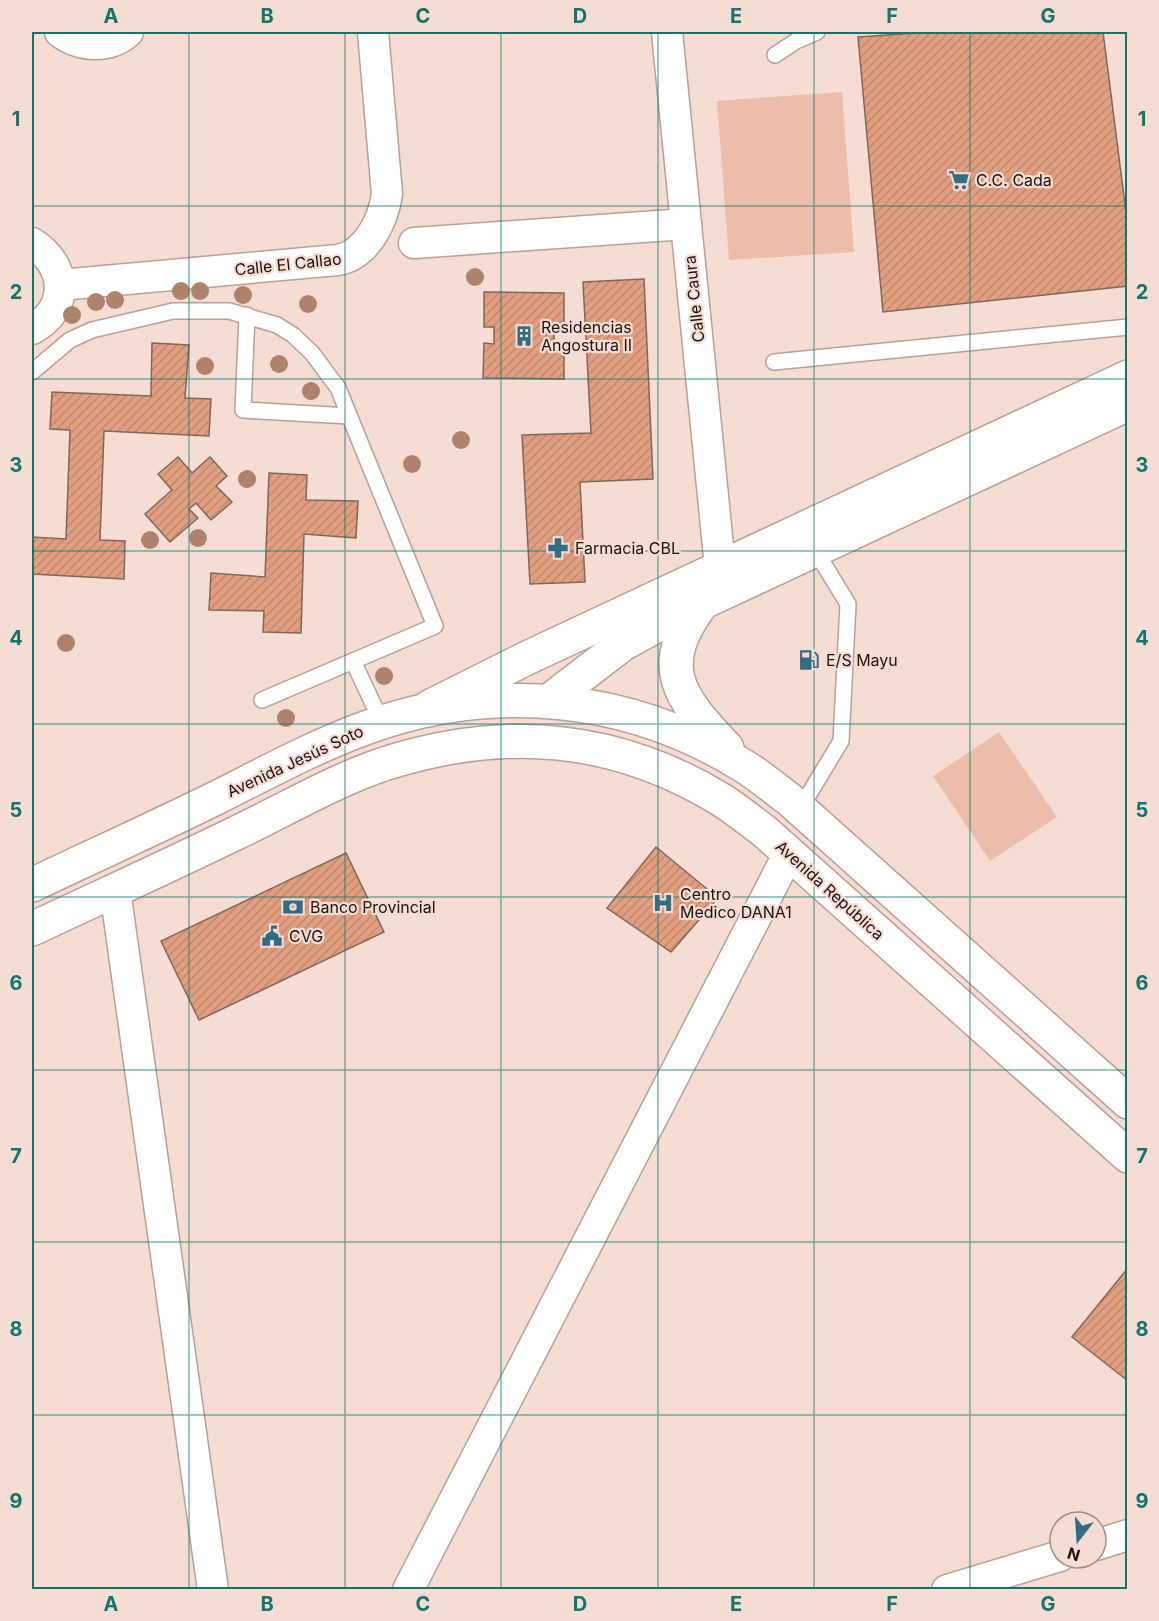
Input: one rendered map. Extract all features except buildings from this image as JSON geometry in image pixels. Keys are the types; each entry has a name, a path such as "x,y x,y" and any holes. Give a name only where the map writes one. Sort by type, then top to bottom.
{"main road":[{"path":"417,712 720,567 1128,377"},
{"path":"32,930 345,780 427,752 476,743 513,727 623,644 703,602 1128,404"},
{"path":"703,602 681,636 677,654 679,685 685,700 697,717 742,765 800,809 1128,1102"},
{"name":"Avenida Jesús Soto","path":"32,885 309,751 417,712 506,699 550,700 598,708 654,723 698,741 742,765"},
{"name":"Avenida República","path":"476,743 508,739 546,741 589,748 641,762 681,777 721,799 764,831 1128,1156"}],"street":[{"path":"60,32 81,43 97,45 128,32"},
{"name":"Calle El Callao","path":"60,285 338,260 350,258 360,251 384,209 387,195 374,32"},
{"name":"Calle Caura","path":"667,32 720,567"},
{"path":"414,243 686,224"},
{"path":"32,243 52,260 60,285 53,311 32,329"},
{"path":"408,1590 789,853"},
{"path":"115,890 213,1590"},
{"path":"1108,1541 1128,1535"},
{"path":"947,1590 1048,1560"}],"lane":[{"path":"775,55 817,32"},
{"path":"32,372 70,340 92,330 173,311 229,311 277,325 312,353 338,388 435,626 262,700"},
{"path":"247,315 243,410 350,416"},
{"path":"774,362 1128,327"},
{"path":"800,809 841,741 848,604 815,550"},
{"path":"353,661 382,723"}],"shaded area":[{"path":"842,92 854,252 729,260 717,101"},
{"path":"999,732 1057,817 990,861 933,776"}],"place":[{"name":"C.C. Cada","path":"959,180"},
{"name":"Residencias Angostura II","path":"524,336"},
{"name":"Farmacia CBL","path":"558,548"},
{"name":"E/S Mayu","path":"809,660"},
{"name":"Centro Medico DANA1","path":"663,903"},
{"name":"Banco Provincial","path":"293,907"},
{"name":"CVG","path":"272,936"}]}
